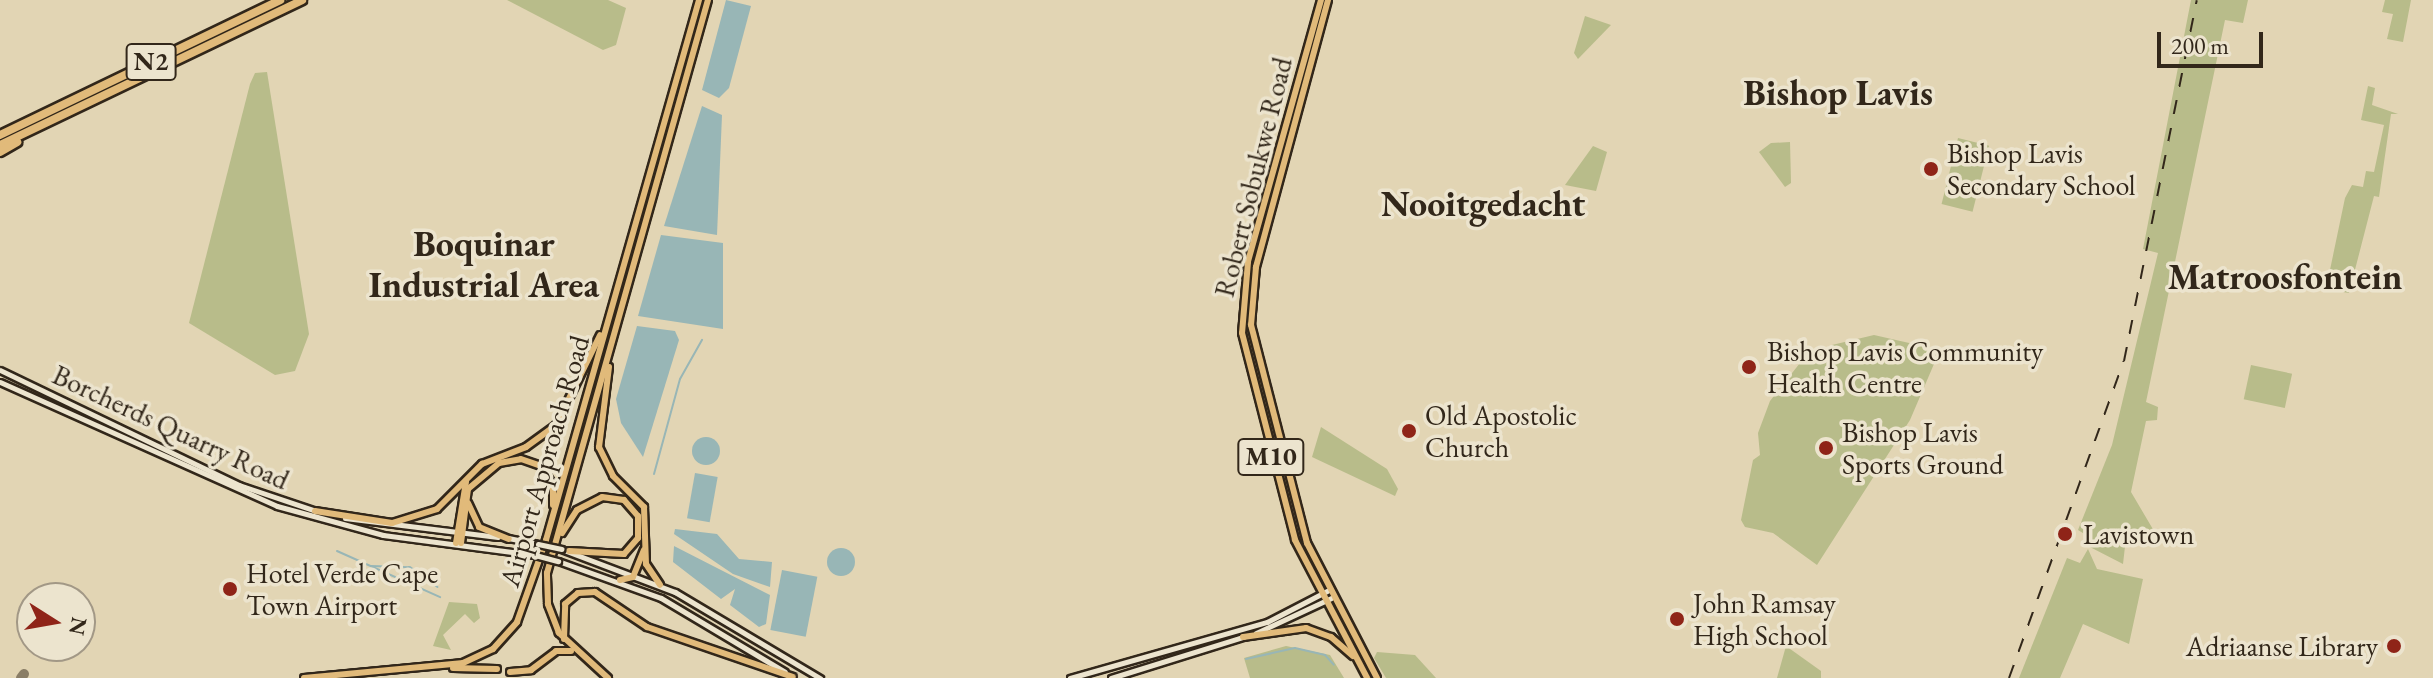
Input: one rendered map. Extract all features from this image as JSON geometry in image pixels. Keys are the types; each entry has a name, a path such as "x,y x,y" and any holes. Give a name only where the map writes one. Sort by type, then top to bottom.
{"highway":[{"name":"N2","path":"0,132 280,0"},
{"name":"N2","path":"0,145 302,0"},
{"path":"0,152 50,120"}],"main road":[{"name":"Airport Approach Road","path":"442,667 493,649 522,611 546,540 699,0"},
{"name":"Airport Approach Road","path":"608,678 572,651 565,642 548,604 549,564 562,548 618,324 708,0"},
{"name":"Robert Sobukwe Road","path":"1321,0 1251,248 1241,314 1249,377 1287,514 1367,678"},
{"name":"Robert Sobukwe Road","path":"1328,0 1265,229 1251,314 1256,358 1283,462 1326,596 1377,678"},
{"path":"315,511 410,520 437,509 475,470 534,443 562,418 587,370 625,260"},
{"path":"618,324 598,442 608,470 644,507 647,565 660,585"},
{"name":"Borcherds Quarry Road","path":"0,370 239,485 315,511 562,548 634,574 660,585 820,678"},
{"name":"Borcherds Quarry Road","path":"0,382 268,503 378,534 535,555 620,580 685,610 794,678"},
{"path":"459,532 466,492 486,470 518,458 545,470 554,493 546,540"},
{"path":"458,543 461,492 475,470"},
{"path":"486,470 470,488 469,512 481,528 509,539"},
{"path":"615,497 635,511 639,535 624,554 562,548 571,517 592,500 615,497"},
{"path":"620,580 634,574 647,542"},
{"path":"565,642 565,604 578,593 595,592 646,626 794,678"},
{"path":"1111,678 1243,637 1326,596"},
{"path":"1070,678 1261,624 1326,596"},
{"path":"1243,637 1306,628 1331,637 1356,658"},
{"path":"510,672 531,670 556,651 572,651"},
{"path":"304,678 442,667 497,669"}],"green space":[{"path":"507,0 608,0 626,8 616,45 603,50"},
{"path":"2191,0 2248,0 2243,23 2225,20 2146,402 2158,407 2157,420 2146,421 2131,492 2154,531 2127,529 2123,564 2088,546 2091,538 2078,530 2112,445 2158,253 2143,249"},
{"path":"2385,0 2411,0 2403,42 2387,39 2393,14 2382,12"},
{"path":"1585,16 1611,25 1578,59 1574,53"},
{"path":"267,72 309,334 295,371 275,375 189,323 250,84 255,73"},
{"path":"2368,86 2375,88 2372,105 2398,114 2391,114 2379,197 2374,196 2349,293 2326,289 2345,198 2352,185 2363,187 2366,171 2374,172 2384,125 2361,120"},
{"path":"1958,138 1989,146 1973,212 1942,204"},
{"path":"1790,142 1791,183 1785,187 1759,152 1771,143"},
{"path":"1593,146 1607,152 1596,191 1565,185"},
{"name":"Bishop Lavis Sports Ground","path":"1874,335 1940,350 1910,420 1817,565 1773,533 1745,527 1741,520 1753,460 1760,455 1758,433 1770,401 1800,363 1832,345"},
{"path":"2251,365 2292,374 2285,408 2244,399"},
{"path":"1321,427 1387,469 1398,489 1395,496 1312,457"},
{"path":"2088,549 2097,569 2143,579 2129,644 2083,624 2060,678 2019,678 2067,558 2080,563"},
{"path":"449,602 477,604 480,618 474,623 465,614 443,635 451,650 433,646"},
{"path":"1286,646 1330,655 1344,678 1250,678 1244,658"},
{"path":"1786,646 1821,671 1821,678 1777,678"},
{"path":"1377,652 1415,655 1436,678 1386,678 1374,658"}],"water":[{"path":"726,0 751,6 729,88 719,98 702,90"},
{"path":"702,106 722,115 717,235 664,226"},
{"path":"661,235 723,243 723,329 638,316"},
{"path":"637,326 675,331 679,340 643,457 621,423 616,399"},
{"path":"706,437 716,441 720,451 716,461 706,465 696,461 692,451 696,441"},
{"path":"695,473 718,477 710,522 687,518"},
{"path":"675,529 717,534 739,559 772,562 770,587 733,574 674,534"},
{"path":"674,546 770,595 766,624 759,627 730,605 735,589 721,599 673,562"},
{"path":"841,548 851,552 855,562 851,572 841,576 831,572 827,562 831,552"},
{"path":"782,570 817,577 806,637 770,630"}],"waterway":[{"path":"654,474 680,379 702,340"},
{"path":"337,551 440,597"},
{"path":"371,566 409,567 413,581 427,576"},
{"path":"410,567 438,587"},
{"path":"1246,659 1295,648 1325,655 1334,665"}],"taxiway":[{"path":"21,678 24,674"}],"railway":[{"path":"2009,678 2124,361 2197,0"}],"place":[{"name":"Bishop Lavis Secondary School","path":"1931,169"},
{"name":"Bishop Lavis Community Health Centre","path":"1749,367"},
{"name":"Old Apostolic Church","path":"1409,431"},
{"name":"Bishop Lavis Sports Ground","path":"1826,448"},
{"name":"Lavistown","path":"2065,534"},
{"name":"Hotel Verde Cape Town Airport","path":"230,589"},
{"name":"John Ramsay High School","path":"1677,619"},
{"name":"Adriaanse Library","path":"2394,646"}],"district":[{"name":"Bishop Lavis","path":"1838,93"},
{"name":"Nooitgedacht","path":"1483,204"},
{"name":"Boquinar Industrial Area","path":"484,264"},
{"name":"Matroosfontein","path":"2285,277"}]}
